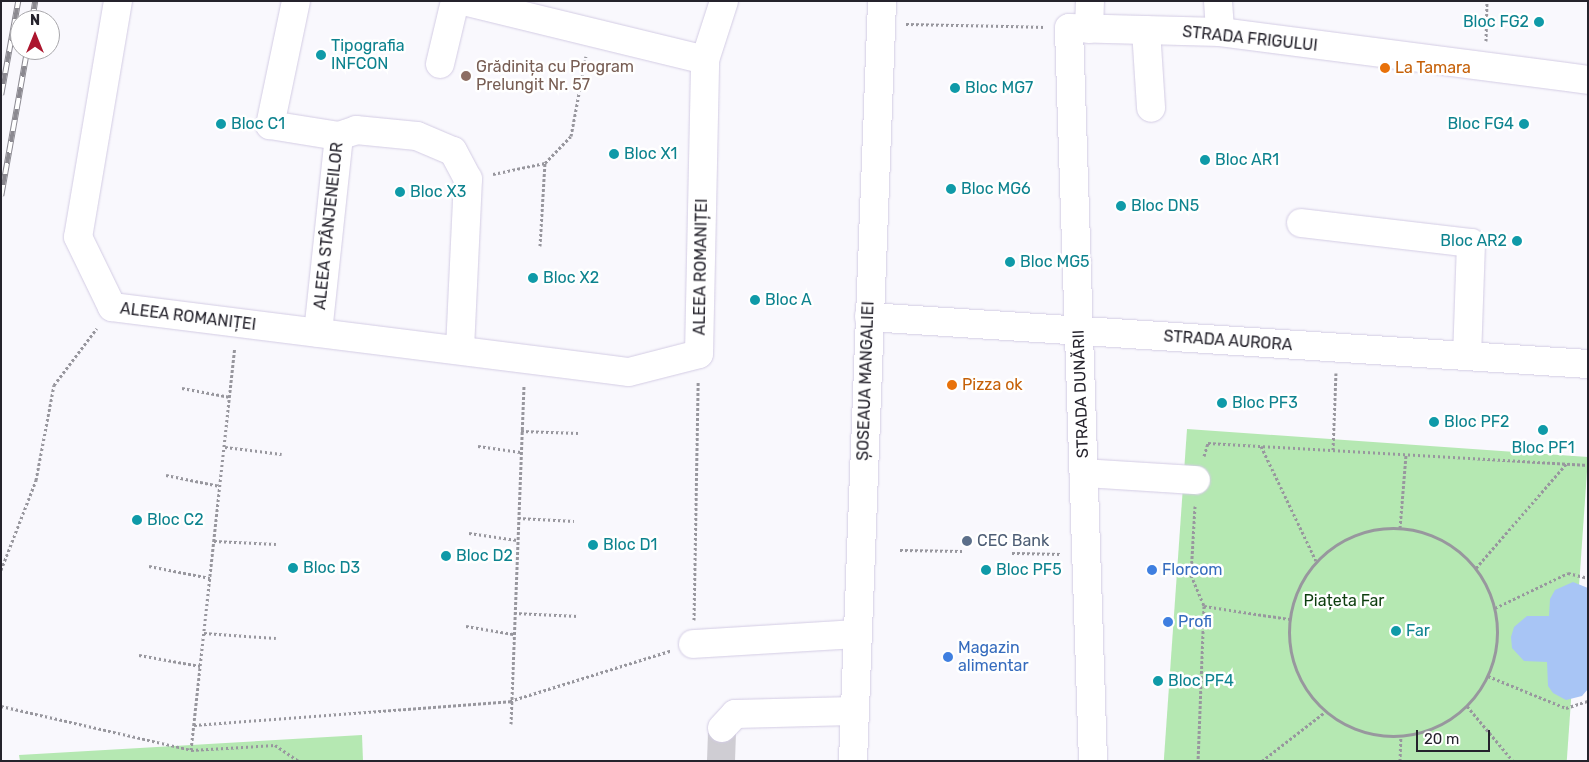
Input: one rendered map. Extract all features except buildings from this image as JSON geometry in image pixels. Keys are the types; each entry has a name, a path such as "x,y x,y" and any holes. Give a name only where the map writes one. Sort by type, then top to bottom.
{"street":[{"name":"ALEEA ROMANIȚEI","path":"118,1 78,237 112,308 629,372 699,354 705,60 724,1"},
{"name":"ALEEA STÂNJENEILOR","path":"296,1 270,125 340,136 318,333"},
{"path":"440,64 456,1"},
{"path":"463,1 705,60"},
{"name":"STRADA DUNĂRII","path":"1090,1 1079,28 1079,331 1093,761"},
{"path":"1218,1 1220,32"},
{"name":"ȘOSEAUA MANGALIEI","path":"853,761 855,634 881,12"},
{"name":"STRADA FRIGULUI","path":"1079,28 1220,32 1588,80"},
{"path":"1146,30 1151,108"},
{"path":"340,136 356,130 417,136 453,151 468,179 460,350"},
{"path":"1301,223 1471,243 1467,356"},
{"name":"STRADA AURORA","path":"869,317 1588,364"},
{"path":"1084,473 1196,480"},
{"path":"693,644 855,634"},
{"path":"722,728 736,714 853,711"}],"path":[{"path":"1485,67 1487,1"},
{"path":"881,12 1079,28"},
{"path":"468,179 545,162 570,136 591,32"},
{"path":"540,246 545,162"},
{"path":"1,570 36,480 54,385 112,308"},
{"path":"191,750 238,323"},
{"path":"1333,450 1336,348"},
{"path":"194,725 510,701 693,644 699,354"},
{"path":"512,724 510,701 525,358"},
{"path":"182,388 230,397"},
{"path":"522,431 578,433"},
{"path":"1198,761 1204,606 1192,575 1196,480 1208,443 1588,465"},
{"path":"478,446 521,452"},
{"path":"1261,446 1316,561"},
{"path":"224,447 282,454"},
{"path":"1400,528 1406,454"},
{"path":"1476,568 1566,464"},
{"path":"166,475 220,486"},
{"path":"518,518 574,521"},
{"path":"1400,528 1429,534 1455,548 1476,568 1494,608 1497,642 1488,676 1467,706 1448,721 1426,731 1401,736 1374,735 1357,729 1325,712 1300,677 1290,653 1289,619 1298,588 1316,561 1340,542 1369,531 1400,528"},
{"path":"469,532 517,540"},
{"path":"214,542 276,544"},
{"path":"900,550 962,551"},
{"path":"1012,552 1086,554"},
{"path":"149,566 210,578"},
{"path":"1494,608 1568,572 1588,578"},
{"path":"1204,606 1289,619"},
{"path":"514,613 578,616"},
{"path":"466,626 513,634"},
{"path":"204,632 276,638"},
{"path":"139,655 200,666"},
{"path":"1488,676 1566,708 1588,701"},
{"path":"1,706 191,750 275,745 299,761"},
{"path":"1467,706 1513,761"},
{"path":"1262,761 1325,712"},
{"path":"1400,761 1401,736"}],"green space":[{"name":"Piațeta Far","path":"1187,429 1588,457 1567,761 1164,760"},
{"path":"362,735 363,761 20,761 19,755"}],"water":[{"path":"1573,582 1588,588 1588,689 1582,696 1566,700 1553,693 1548,686 1547,662 1524,661 1512,648 1511,637 1514,627 1527,616 1549,616 1550,599 1555,590"}],"tunnel":[{"path":"721,761 722,728"}],"railway":[{"path":"1,95 18,1"},
{"path":"34,10 35,1"},
{"path":"1,196 25,60"}],"place":[{"name":"Bloc FG2","path":"1539,22"},
{"name":"Tipografia INFCON","path":"321,55"},
{"name":"La Tamara","path":"1385,68"},
{"name":"Grădinița cu Program Prelungit Nr. 57","path":"466,76"},
{"name":"Bloc MG7","path":"955,88"},
{"name":"Bloc C1","path":"221,124"},
{"name":"Bloc FG4","path":"1524,124"},
{"name":"Bloc X1","path":"614,154"},
{"name":"Bloc AR1","path":"1205,160"},
{"name":"Bloc MG6","path":"951,189"},
{"name":"Bloc X3","path":"400,192"},
{"name":"Bloc DN5","path":"1121,206"},
{"name":"Bloc AR2","path":"1517,241"},
{"name":"Bloc MG5","path":"1010,262"},
{"name":"Bloc X2","path":"533,278"},
{"name":"Bloc A","path":"755,300"},
{"name":"Pizza ok","path":"952,385"},
{"name":"Bloc PF3","path":"1222,403"},
{"name":"Bloc PF2","path":"1434,422"},
{"name":"Bloc PF1","path":"1543,430"},
{"name":"Bloc C2","path":"137,520"},
{"name":"CEC Bank","path":"967,541"},
{"name":"Bloc D1","path":"593,545"},
{"name":"Bloc D2","path":"446,556"},
{"name":"Bloc D3","path":"293,568"},
{"name":"Bloc PF5","path":"986,570"},
{"name":"Florcom","path":"1152,570"},
{"name":"Profi","path":"1168,622"},
{"name":"Far","path":"1396,631"},
{"name":"Magazin alimentar","path":"948,657"},
{"name":"Bloc PF4","path":"1158,681"}]}
